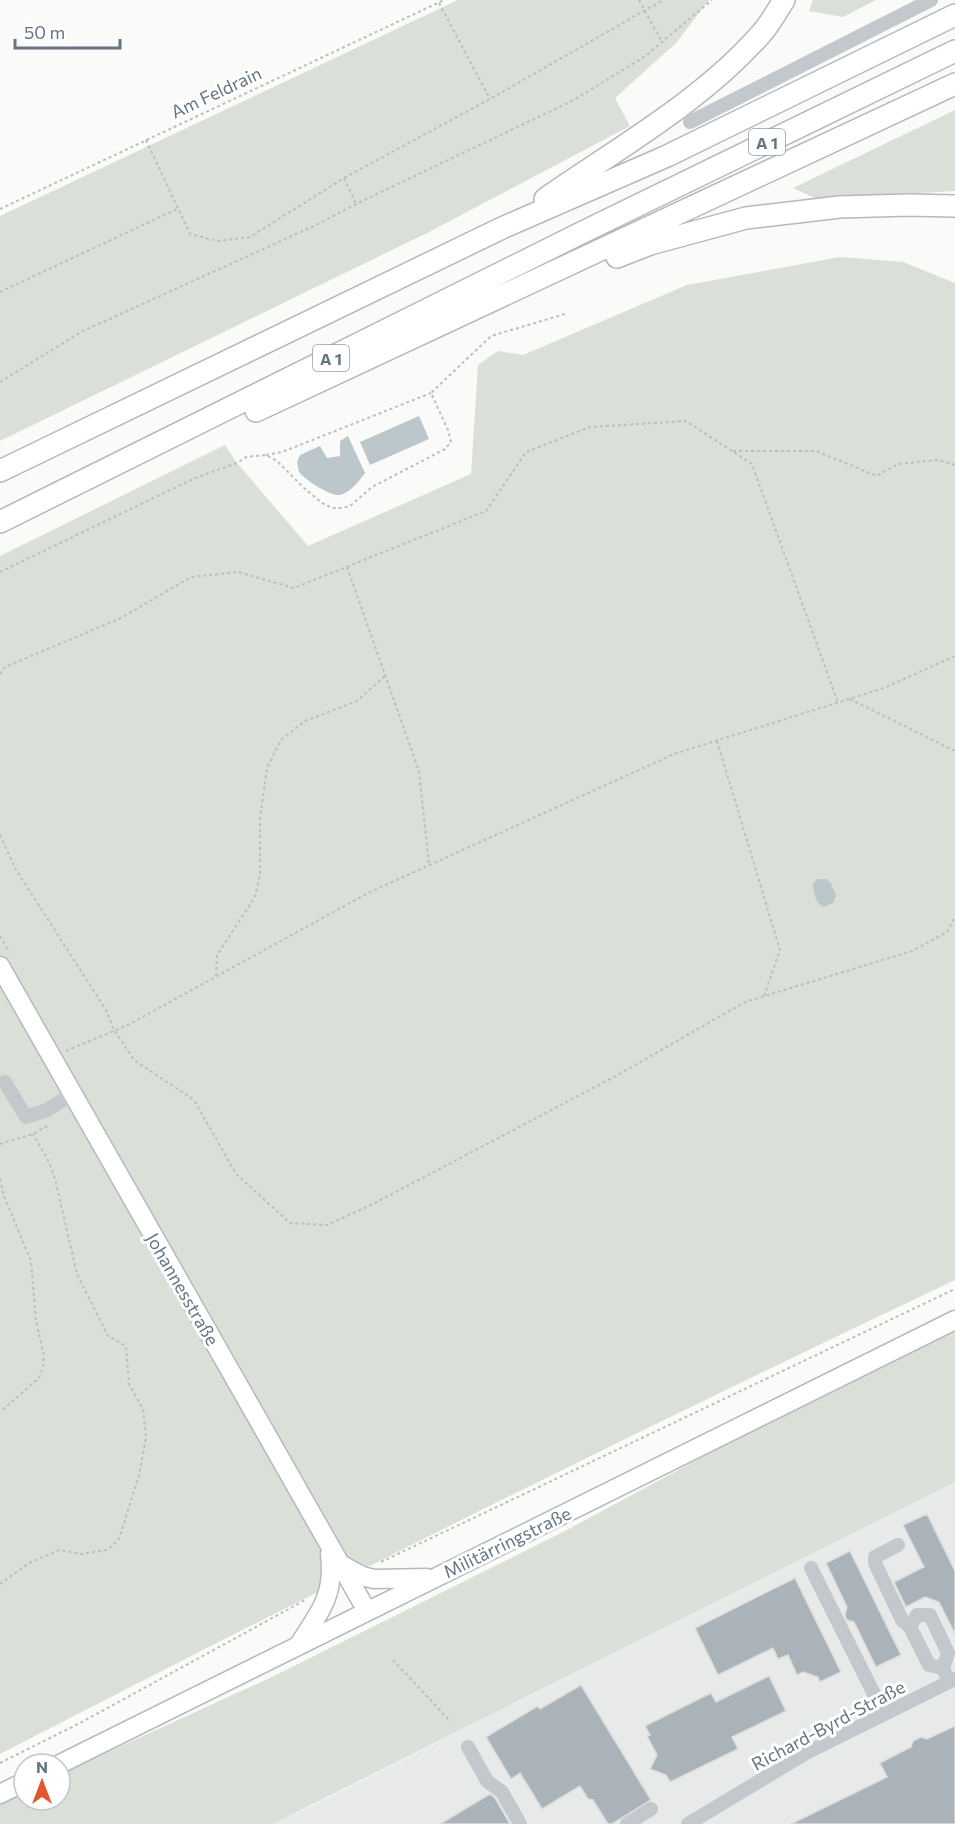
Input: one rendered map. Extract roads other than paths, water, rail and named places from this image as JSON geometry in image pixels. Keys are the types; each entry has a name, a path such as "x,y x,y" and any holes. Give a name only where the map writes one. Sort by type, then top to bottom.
{"highway":[{"path":"502,228 653,126 722,73 762,33 784,0"},
{"name":"A 1","path":"0,471 502,228 667,156 951,17"},
{"name":"A 1","path":"0,522 569,239 955,51"},
{"path":"82,482 99,484 955,84"},
{"path":"509,294 540,286 651,244 746,218 840,207 908,205 955,207"}],"main road":[{"name":"Johannesstraße","path":"0,966 367,1611"},
{"name":"Militärringstraße","path":"72,1758 955,1320"},
{"path":"297,1646 327,1597 333,1575 330,1546"},
{"path":"340,1564 374,1579 435,1578"}],"street":[{"path":"690,122 931,0"},
{"path":"5,1082 26,1117 47,1110 73,1094"},
{"path":"898,1545 875,1557 875,1563 902,1620 910,1627 928,1665 943,1668 952,1680"},
{"path":"812,1568 884,1714"},
{"path":"910,1627 917,1615 930,1615 948,1653 943,1668"},
{"name":"Richard-Byrd-Straße","path":"688,1824 806,1753 952,1680"},
{"path":"468,1747 487,1781 502,1792 520,1824"},
{"path":"627,1824 651,1809"}]}
